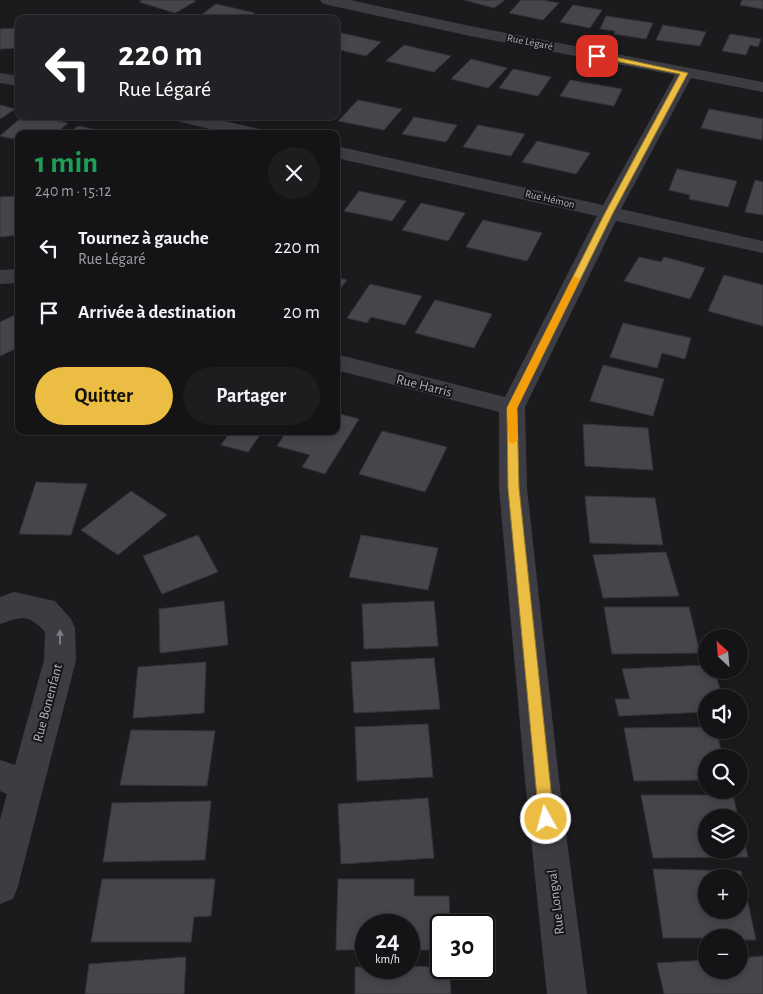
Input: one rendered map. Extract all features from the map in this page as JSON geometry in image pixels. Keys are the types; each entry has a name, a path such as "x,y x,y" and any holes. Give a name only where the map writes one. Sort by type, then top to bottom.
{"street":[{"name":"Rue Légaré","path":"328,0 470,31 763,87"},
{"name":"Rue Longval","path":"568,994 542,780 514,498 512,408 609,213 685,73"},
{"path":"0,78 15,80"},
{"path":"196,120 240,130"},
{"name":"Rue Hémon","path":"340,153 763,247"},
{"path":"0,277 15,276"},
{"name":"Rue Harris","path":"340,363 512,408"},
{"name":"Rue Bonenfant","path":"0,612 14,604 44,610 60,628 60,660 13,781 0,886"}],"building":[{"path":"142,0 196,1 175,13 139,2"},
{"path":"464,0 505,0 494,8"},
{"path":"521,0 542,0 559,3 543,20 509,13"},
{"path":"742,0 763,0 763,9 740,5"},
{"path":"216,4 255,13 253,15 201,15"},
{"path":"573,5 602,10 590,28 560,22"},
{"path":"606,16 653,23 646,39 614,34 615,31 600,29"},
{"path":"663,25 706,32 700,46 656,40"},
{"path":"15,28 15,48 0,49 0,29"},
{"path":"340,33 381,42 366,56 340,50"},
{"path":"730,34 761,39 758,47 750,45 746,55 722,51"},
{"path":"404,45 451,56 434,72 386,61"},
{"path":"471,59 507,68 488,88 451,79"},
{"path":"513,69 551,77 538,96 499,88"},
{"path":"570,80 622,89 614,106 560,96"},
{"path":"358,100 402,109 384,130 338,121"},
{"path":"0,105 15,109 0,119"},
{"path":"709,109 763,119 762,140 701,128"},
{"path":"414,117 457,125 446,142 402,134"},
{"path":"18,120 54,120 68,123 60,130 15,130 15,139 0,136"},
{"path":"478,125 525,134 511,156 463,147"},
{"path":"78,126 96,130 73,130"},
{"path":"537,141 590,153 576,174 522,162"},
{"path":"677,169 737,181 728,207 689,199 690,195 669,190"},
{"path":"755,180 763,182 763,215 745,212"},
{"path":"359,191 406,201 392,221 344,211"},
{"path":"15,196 15,235 0,237 0,197"},
{"path":"421,203 465,213 448,241 402,230"},
{"path":"483,220 542,233 527,261 466,247"},
{"path":"639,257 661,262 664,257 705,268 690,299 624,281"},
{"path":"724,275 763,285 763,326 708,311"},
{"path":"340,278 347,280 340,289"},
{"path":"370,284 422,296 405,325 371,317 367,323 347,318"},
{"path":"435,300 492,314 474,348 415,333"},
{"path":"15,315 15,349 0,356 0,322"},
{"path":"623,323 691,338 685,359 662,353 657,368 610,357"},
{"path":"603,365 664,379 653,416 590,401"},
{"path":"340,414 359,419 325,474 302,467 310,455 277,446 284,435 340,435"},
{"path":"583,424 648,428 653,470 585,466"},
{"path":"382,431 447,447 425,492 359,474"},
{"path":"228,435 260,435 248,452 221,445"},
{"path":"36,482 87,484 71,535 19,534"},
{"path":"131,491 167,515 118,555 81,530"},
{"path":"585,496 655,498 663,545 590,543"},
{"path":"198,535 218,572 162,594 143,556"},
{"path":"361,535 438,548 428,590 349,577"},
{"path":"666,552 679,596 603,598 593,555"},
{"path":"224,601 228,645 160,653 159,609"},
{"path":"434,601 438,646 364,649 362,604"},
{"path":"604,607 689,607 698,645 698,653 612,654"},
{"path":"434,658 440,709 354,713 351,662"},
{"path":"206,662 204,713 133,718 138,667"},
{"path":"698,665 698,679 717,679 720,689 698,689 698,712 619,716 615,699 630,699 622,669"},
{"path":"428,724 433,777 357,781 355,727"},
{"path":"698,727 698,739 718,739 721,749 698,749 698,780 634,781 624,728"},
{"path":"131,730 215,731 207,786 120,785"},
{"path":"641,795 698,795 698,799 734,799 736,809 698,809 698,858 653,858"},
{"path":"428,798 434,858 341,864 338,804"},
{"path":"211,801 205,860 103,862 112,803"},
{"path":"653,869 698,870 698,919 748,919 748,903 756,940 748,940 748,929 698,929 698,938 663,938"},
{"path":"102,879 215,879 211,916 194,917 191,942 91,942"},
{"path":"338,879 414,879 414,896 449,896 450,914 430,914 430,950 420,950 420,914 355,914 355,950 336,950"},
{"path":"763,956 763,994 664,994 657,963 698,960 698,979 748,979 748,957"},
{"path":"186,957 184,994 85,994 89,964"},
{"path":"420,967 430,967 430,979 450,979 451,994 355,994 355,979 420,979"}],"slow traffic":[{"path":"513,440 512,408 576,279"}],"route":[{"path":"546,819 513,488 512,408 609,213 685,73 597,56"}]}
